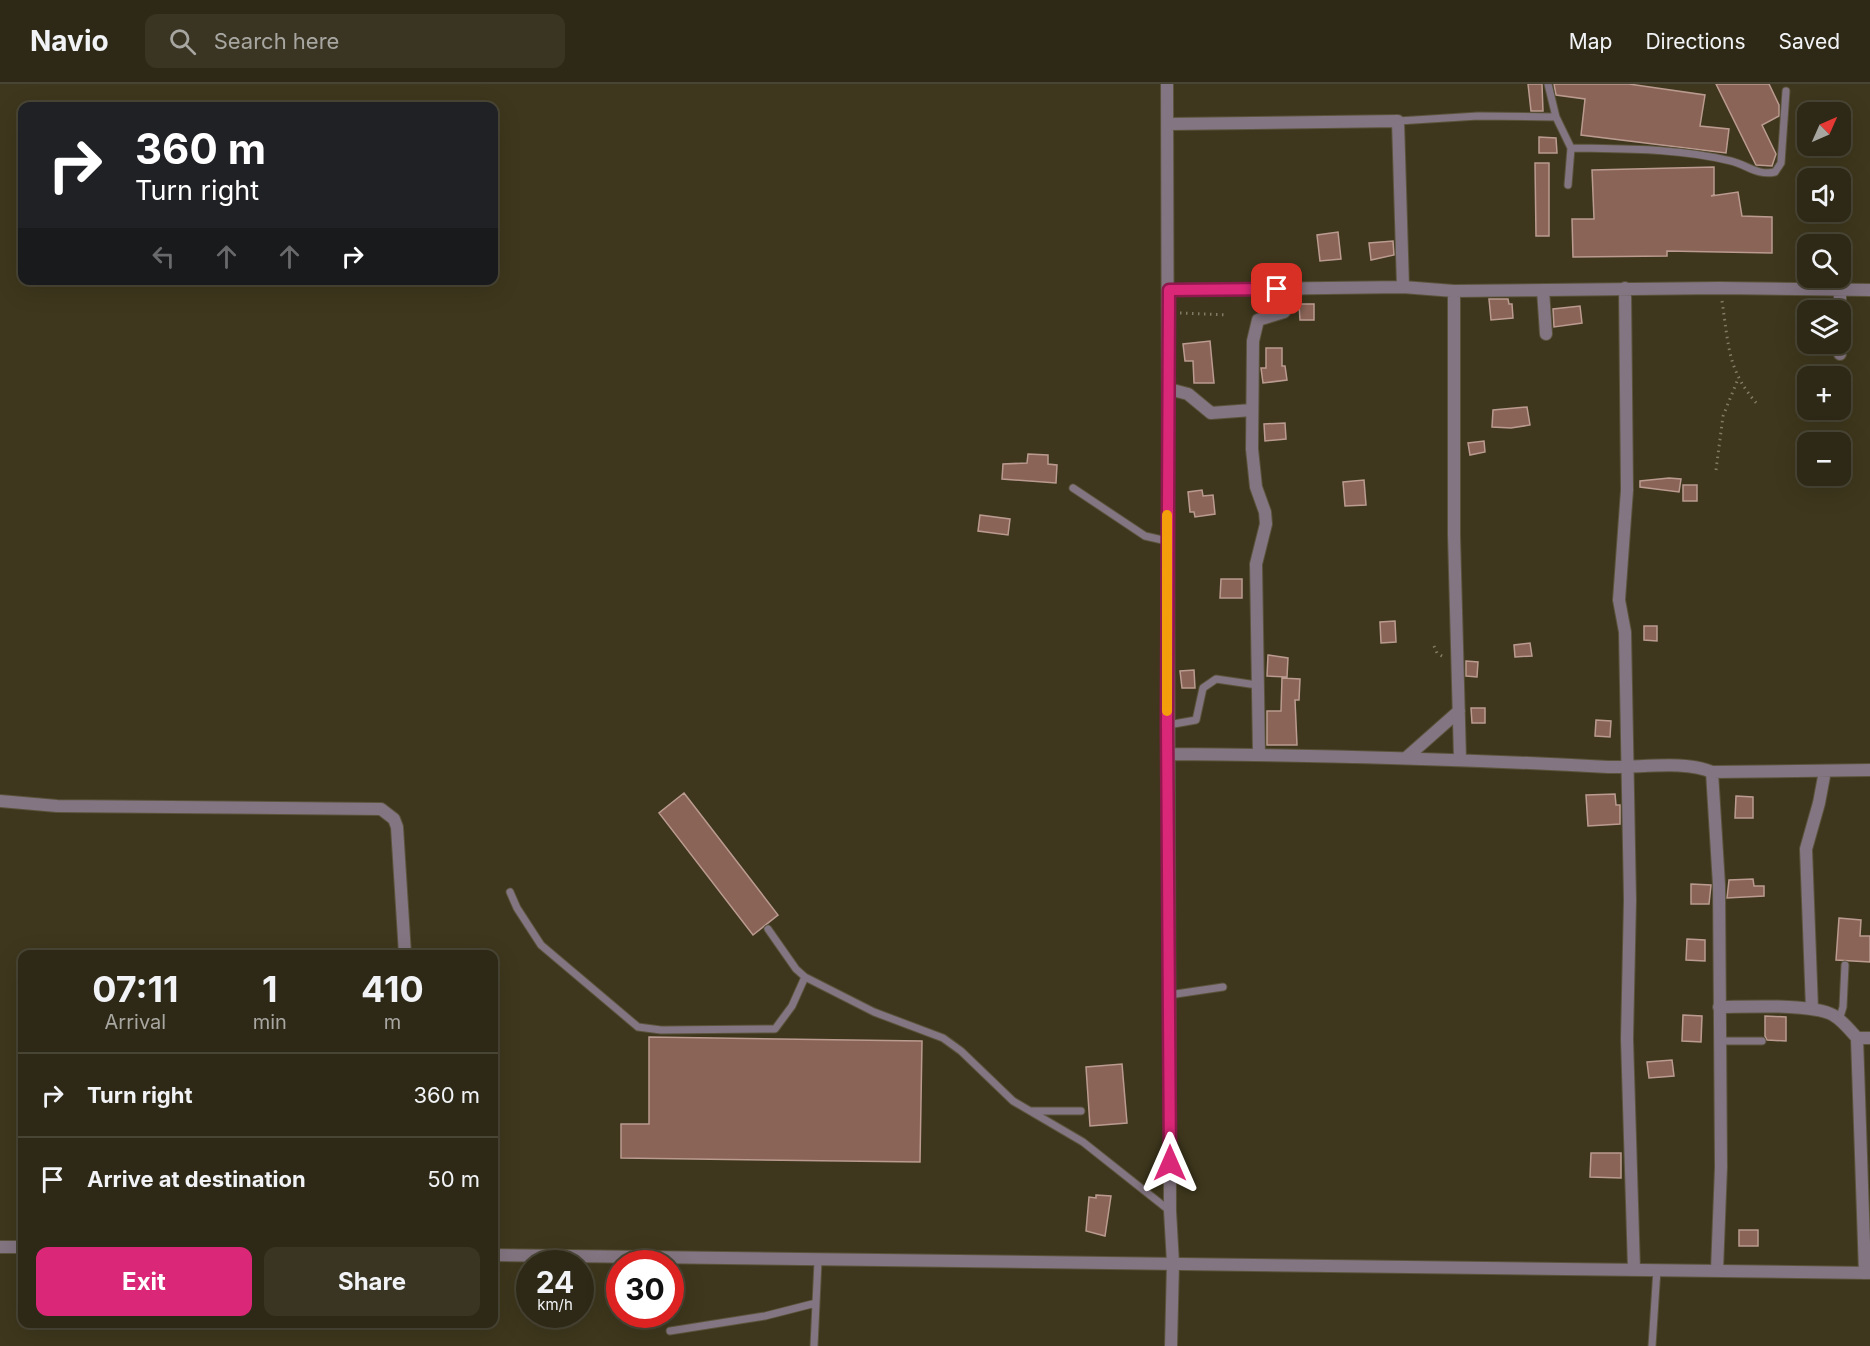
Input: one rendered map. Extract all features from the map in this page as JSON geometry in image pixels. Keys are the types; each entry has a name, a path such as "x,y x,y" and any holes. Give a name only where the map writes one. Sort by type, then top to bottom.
{"street":[{"path":"1167,84 1169,290 1167,725 1170,1210 1173,1263 1171,1346"},
{"path":"1168,124 1398,121 1403,287"},
{"path":"1169,290 1403,287 1454,291 1625,288 1870,290"},
{"path":"1259,755 1256,564 1266,524 1265,512 1256,487 1252,449 1255,326 1262,318 1284,312 1299,288"},
{"path":"1625,288 1627,490 1619,600 1625,632 1630,933 1627,1039 1634,1269"},
{"path":"1543,290 1546,334"},
{"path":"1840,290 1840,300"},
{"path":"1454,291 1454,535 1460,759"},
{"path":"1168,389 1188,394 1211,413 1252,410"},
{"path":"1407,758 1459,711"},
{"path":"1168,754 1460,759 1627,768 1683,766 1712,772 1870,770"},
{"path":"1812,1009 1806,849 1825,771"},
{"path":"1712,772 1719,885 1721,1167 1717,1270"},
{"path":"0,801 57,806 381,809 394,819 397,827 405,950"},
{"path":"498,1255 1867,1273 1857,1038 1833,1015 1812,1009 1719,1007"},
{"path":"1857,1038 1870,1038"},
{"path":"0,1247 18,1247"}],"lane":[{"path":"1548,84 1557,117 1571,148 1568,185"},
{"path":"1571,148 1667,150 1734,161 1761,174 1775,172 1781,163 1786,92"},
{"path":"1398,121 1478,116 1557,117"},
{"path":"1072,488 1145,536 1167,541"},
{"path":"1167,725 1196,720 1203,688 1216,679 1257,686"},
{"path":"510,892 517,908 541,945 634,1025 643,1029 775,1029 792,1006 805,977"},
{"path":"768,929 796,969 805,977 874,1012 943,1038 961,1051 1004,1093 1029,1111 1083,1142 1170,1210"},
{"path":"1839,1020 1843,1007 1845,965"},
{"path":"1169,995 1223,987"},
{"path":"1719,1041 1762,1041"},
{"path":"1029,1111 1081,1111"},
{"path":"814,1346 818,1261"},
{"path":"1652,1346 1657,1269"},
{"path":"670,1332 765,1316 816,1303"}],"path":[{"path":"1719,288 1733,371 1759,406"},
{"path":"1169,312 1227,315"},
{"path":"1716,471 1723,416 1738,379"}],"building":[{"path":"1528,84 1542,84 1543,111 1531,111"},
{"path":"1554,84 1629,84 1705,95 1700,126 1729,129 1726,153 1581,135 1585,99 1556,95"},
{"path":"1716,84 1769,84 1779,105 1779,116 1762,125 1776,154 1772,166 1756,165"},
{"path":"1539,137 1556,138 1557,153 1539,153"},
{"path":"1535,163 1549,163 1549,236 1536,236"},
{"path":"1714,167 1714,195 1711,196 1738,192 1742,216 1772,217 1772,253 1667,251 1667,256 1573,257 1572,219 1594,219 1592,170"},
{"path":"1338,232 1341,259 1320,261 1317,235"},
{"path":"1393,241 1394,255 1371,260 1369,243"},
{"path":"1489,299 1508,299 1509,304 1512,304 1513,318 1491,320"},
{"path":"1299,304 1314,304 1314,320 1300,320"},
{"path":"1580,306 1582,323 1554,327 1553,309"},
{"path":"1210,341 1214,383 1194,383 1193,361 1185,361 1183,344"},
{"path":"1266,348 1282,348 1282,366 1285,366 1287,380 1263,383 1261,368 1266,368"},
{"path":"1527,407 1530,425 1511,428 1492,427 1493,410"},
{"path":"1285,423 1286,439 1265,441 1264,424"},
{"path":"1484,441 1485,452 1470,455 1468,443"},
{"path":"1028,454 1048,455 1048,464 1057,465 1056,483 1002,479 1003,464 1027,463"},
{"path":"1681,479 1679,492 1640,487 1640,481"},
{"path":"1364,480 1366,505 1345,506 1343,482"},
{"path":"1683,485 1697,485 1697,501 1683,501"},
{"path":"1202,490 1203,496 1213,495 1215,514 1195,517 1194,512 1190,512 1188,492"},
{"path":"980,515 1010,519 1008,535 978,531"},
{"path":"1221,579 1242,579 1242,598 1220,598"},
{"path":"1395,621 1396,642 1381,643 1380,622"},
{"path":"1644,626 1657,626 1657,641 1644,640"},
{"path":"1530,643 1532,656 1515,657 1514,645"},
{"path":"1268,655 1288,658 1287,677 1267,676"},
{"path":"1466,661 1478,662 1477,677 1466,676"},
{"path":"1194,670 1195,688 1182,688 1180,671"},
{"path":"1282,678 1300,679 1299,700 1295,700 1297,745 1267,745 1267,711 1281,711"},
{"path":"1471,708 1485,708 1485,723 1472,723"},
{"path":"1596,720 1611,721 1610,737 1595,736"},
{"path":"684,793 778,915 753,935 659,813"},
{"path":"1615,794 1616,805 1620,805 1620,824 1588,826 1586,795"},
{"path":"1736,796 1753,797 1753,818 1735,818"},
{"path":"1753,879 1754,886 1764,886 1764,896 1727,898 1729,880"},
{"path":"1691,884 1711,885 1709,904 1691,904"},
{"path":"1839,918 1861,920 1860,936 1870,936 1870,962 1836,960"},
{"path":"1687,939 1705,940 1705,961 1686,960"},
{"path":"1683,1015 1702,1016 1701,1042 1682,1041"},
{"path":"1765,1016 1786,1017 1786,1041 1767,1040"},
{"path":"649,1037 922,1041 920,1162 621,1158 621,1124 649,1124"},
{"path":"1672,1060 1674,1076 1649,1078 1647,1062"},
{"path":"1122,1064 1127,1123 1090,1126 1086,1067"},
{"path":"1591,1153 1621,1153 1621,1178 1590,1177"},
{"path":"1096,1195 1111,1196 1105,1236 1086,1231 1089,1197 1096,1198"},
{"path":"1739,1230 1758,1230 1758,1246 1739,1246"}],"slow traffic":[{"path":"1167,515 1167,711"}],"route":[{"path":"1170,1163 1167,725 1169,290 1277,289"}]}
